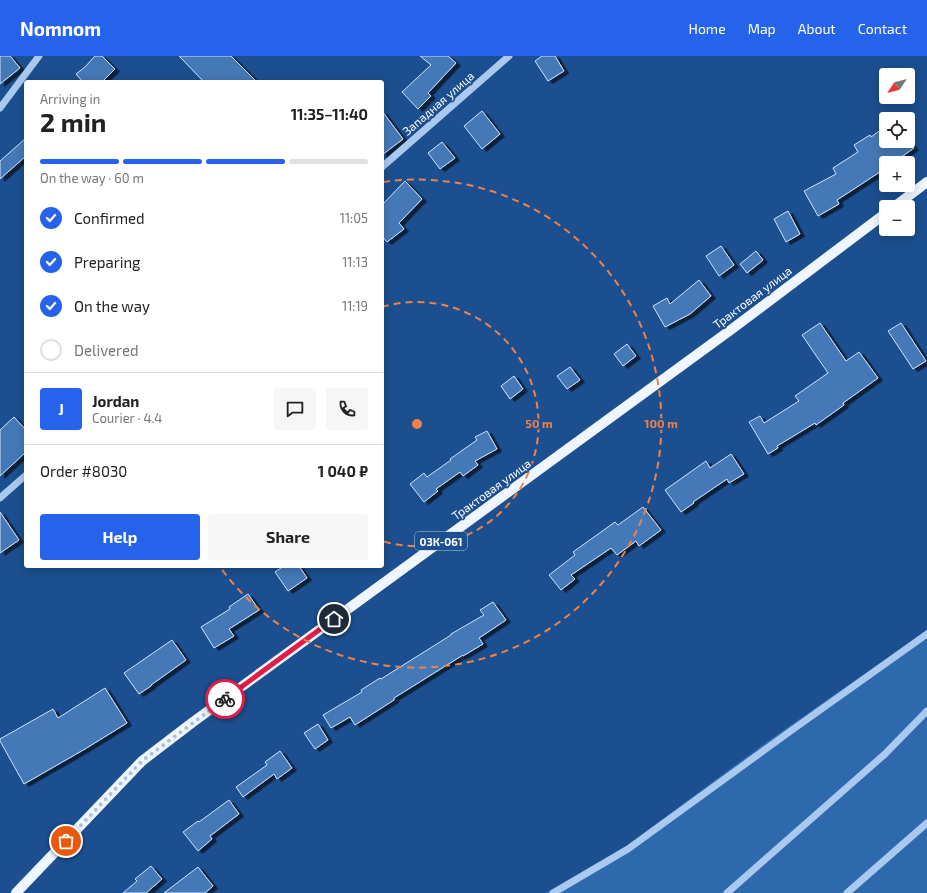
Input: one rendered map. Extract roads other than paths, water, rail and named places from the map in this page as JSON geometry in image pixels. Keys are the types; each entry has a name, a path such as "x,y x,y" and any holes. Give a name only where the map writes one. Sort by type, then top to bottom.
{"main road":[{"path":"903,200 927,182"},
{"name":"Трактовая улица","path":"16,893 142,761 193,722 732,329 879,218"}],"street":[{"path":"0,108 39,56"},
{"name":"Западная улица","path":"384,165 509,56"},
{"path":"0,498 24,477"},
{"path":"553,893 628,849 927,634"},
{"path":"727,893 885,754 927,711"},
{"path":"847,893 927,823"}]}
